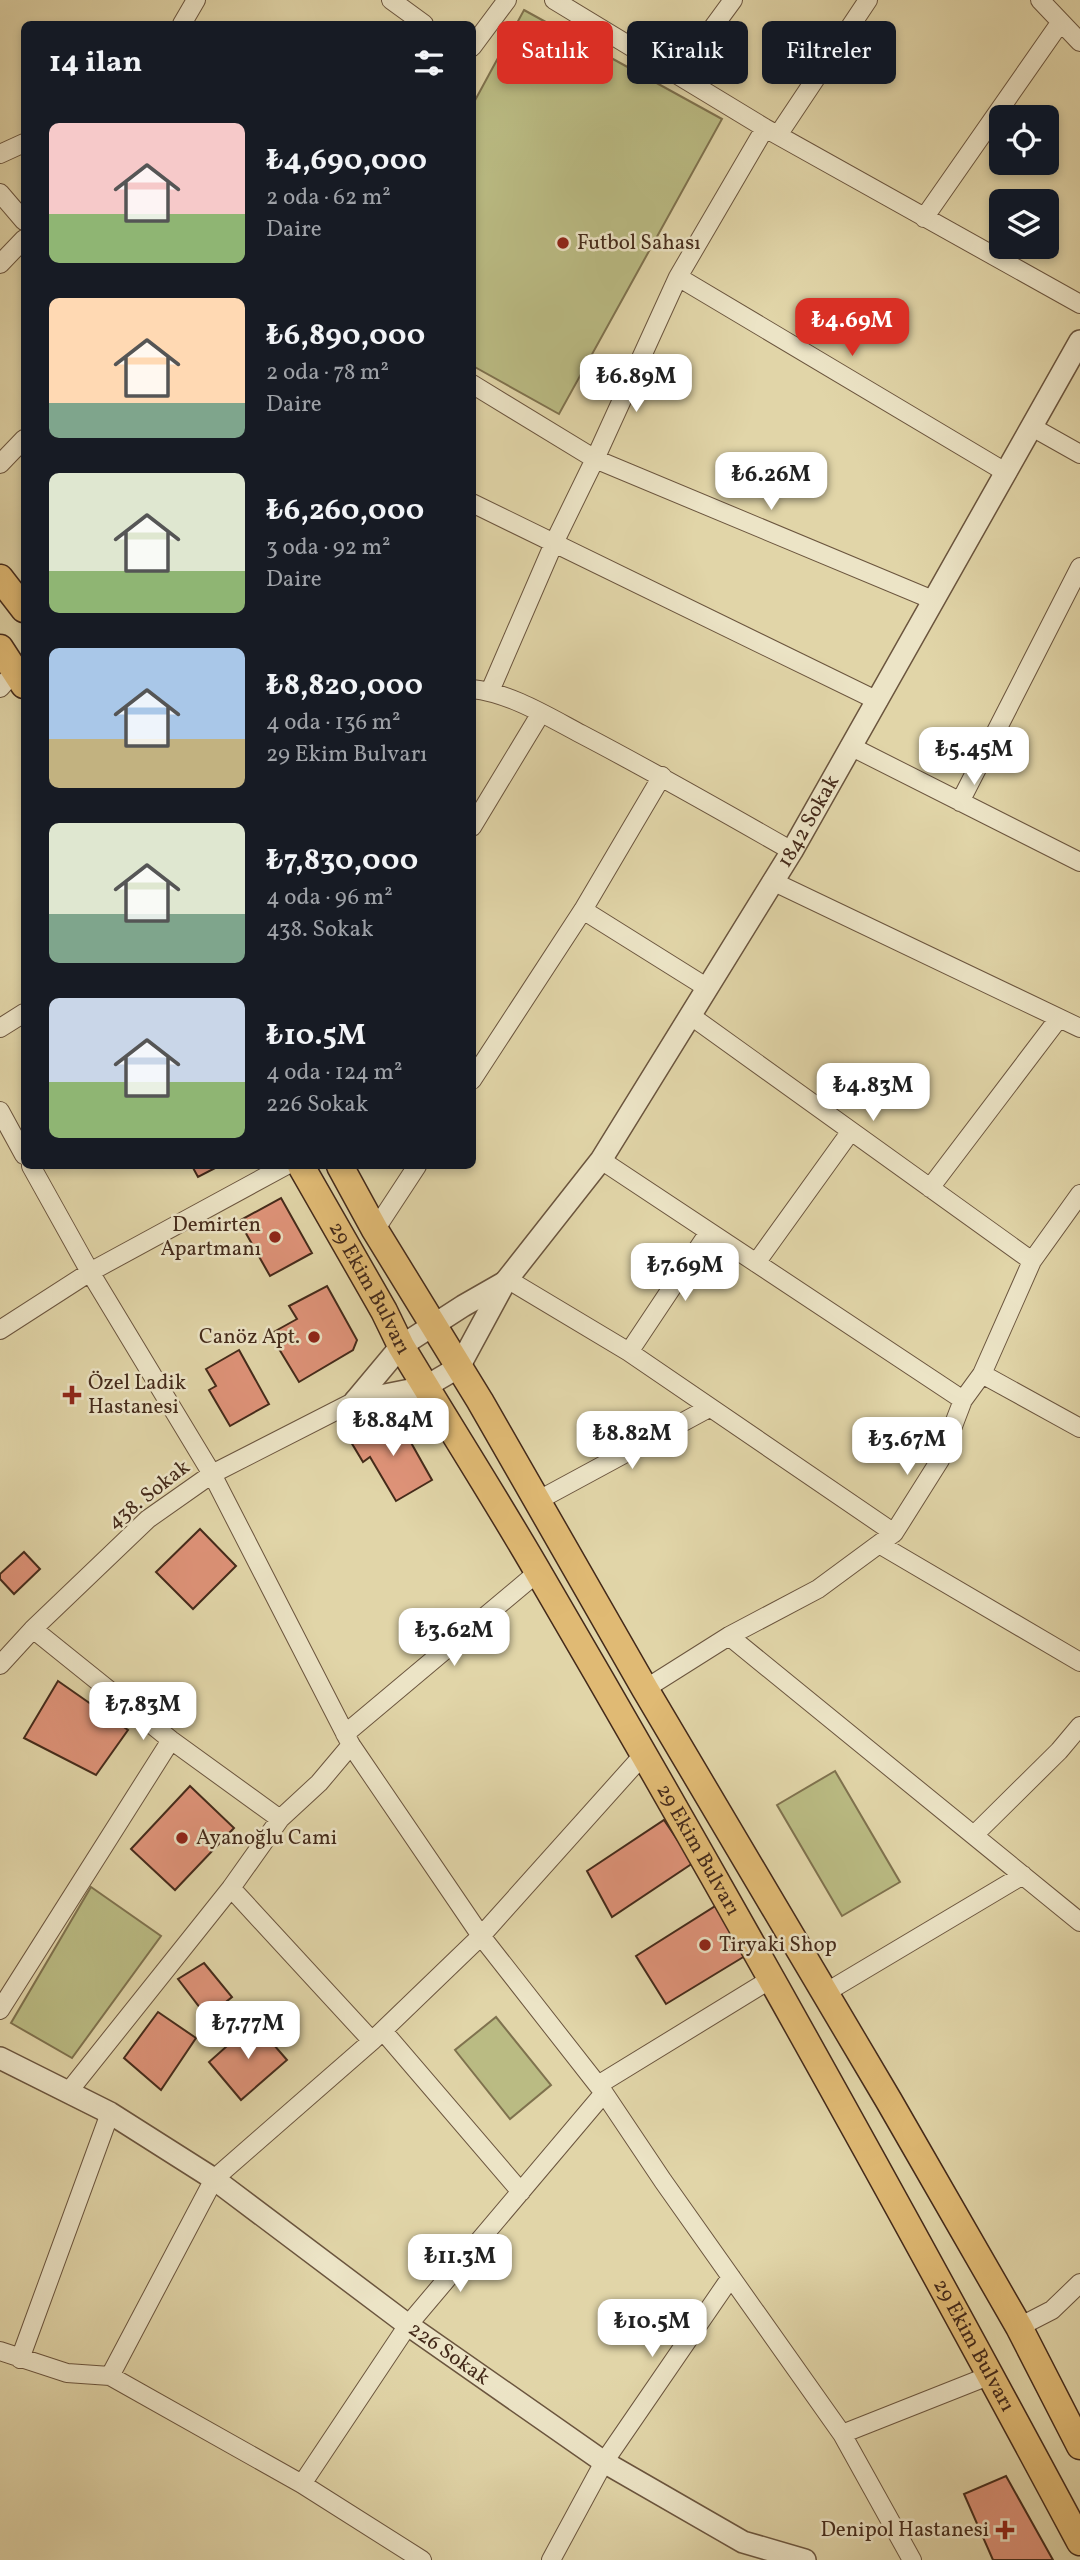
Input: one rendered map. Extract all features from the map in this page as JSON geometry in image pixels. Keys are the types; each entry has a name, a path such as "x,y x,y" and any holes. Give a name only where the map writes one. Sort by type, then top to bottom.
{"main road":[{"path":"0,578 21,605"},
{"path":"0,648 13,681"},
{"name":"29 Ekim Bulvarı","path":"303,1169 384,1311 401,1346 644,1754 771,1979 1080,2542"},
{"name":"29 Ekim Bulvarı","path":"342,1169 1019,2327 1080,2446"}],"street":[{"path":"184,21 196,0"},
{"path":"391,0 420,21"},
{"path":"476,42 507,0"},
{"path":"554,0 627,44"},
{"path":"718,21 733,0"},
{"path":"792,851 662,776 541,713 481,690 595,459 678,277 771,132 868,0"},
{"path":"1047,3 1060,23 1080,42"},
{"path":"924,218 1060,23"},
{"path":"693,84 771,132 1080,304"},
{"path":"0,155 21,144"},
{"path":"0,193 21,218"},
{"path":"0,264 21,242"},
{"path":"678,277 1007,473"},
{"name":"1842 Sokak","path":"506,1281 601,1160 792,851 1080,341"},
{"path":"476,386 595,459 933,600"},
{"path":"1032,427 1080,454"},
{"path":"0,464 21,442"},
{"path":"476,505 878,701"},
{"path":"960,802 1080,568"},
{"path":"476,820 541,713"},
{"path":"850,746 1080,862"},
{"path":"476,1072 583,910 662,776"},
{"path":"772,881 1080,1028"},
{"path":"583,910 706,987"},
{"path":"0,1028 21,1015"},
{"path":"691,1016 1032,1261"},
{"path":"930,1188 1059,1018"},
{"path":"0,1111 21,1150"},
{"path":"756,1263 851,1131"},
{"path":"601,1160 963,1400"},
{"path":"33,1169 90,1272 212,1474 348,1740 481,1936 601,2089 842,2434 912,2560"},
{"path":"0,1330 90,1272 279,1169"},
{"path":"375,1230 415,1169"},
{"path":"645,1689 729,1636 818,1589 894,1532 940,1460 963,1400 982,1374 1032,1261 1080,1194"},
{"path":"629,1352 709,1232"},
{"path":"355,1401 401,1346 506,1281"},
{"path":"506,1281 629,1352 894,1532"},
{"path":"355,1401 425,1387 459,1367 506,1281"},
{"path":"982,1374 1080,1428"},
{"name":"438. Sokak","path":"0,1665 33,1629 148,1520 212,1474 355,1401"},
{"path":"537,1501 709,1408"},
{"path":"879,1544 1080,1662"},
{"path":"69,2091 231,1888 280,1819 319,1783 348,1740 538,1572"},
{"path":"33,1629 171,1740 280,1819"},
{"path":"729,1636 1080,1922"},
{"path":"974,1836 1059,1751 1080,1726"},
{"path":"0,2010 171,1740"},
{"path":"110,2376 214,2179 377,2036 481,1936 644,1754"},
{"path":"825,1993 1023,1875"},
{"path":"231,1888 377,2036 521,2192"},
{"path":"302,2484 408,2325 521,2192 601,2089 771,1979"},
{"name":"226 Sokak","path":"0,2058 110,2113 214,2179 408,2325 604,2462 743,2542 805,2560"},
{"path":"20,2359 110,2113"},
{"path":"551,2560 604,2462 731,2277"},
{"path":"1019,2327 1052,2310 1080,2283"},
{"path":"0,2351 67,2372 110,2376 302,2484 422,2560"},
{"path":"842,2434 990,2375"}],"green space":[{"name":"Futbol Sahası","path":"524,10 544,21 518,21"},
{"name":"Futbol Sahası","path":"613,59 627,67 627,84 658,84 722,119 559,414 476,368 476,98 497,60 497,84 613,84"},
{"path":"835,1771 900,1882 842,1916 777,1805"},
{"path":"91,1887 161,1936 72,2058 11,2023"},
{"path":"496,2017 551,2085 510,2119 455,2050"}],"building":[{"path":"194,1169 213,1169 198,1177"},
{"name":"Demirten Apartmanı","path":"281,1198 312,1253 270,1276 239,1221"},
{"name":"Canöz Apt.","path":"327,1286 357,1340 353,1350 299,1382 270,1334 297,1319 289,1306"},
{"path":"239,1350 269,1404 230,1426 209,1390 216,1386 206,1369"},
{"path":"396,1416 432,1480 396,1501 370,1457 363,1462 351,1442"},
{"path":"200,1529 236,1566 193,1609 156,1572"},
{"path":"24,1552 40,1569 14,1594 0,1579 0,1574"},
{"path":"58,1681 128,1730 96,1775 24,1738"},
{"name":"Ayanoğlu Cami","path":"190,1786 234,1828 175,1890 131,1849"},
{"path":"664,1820 693,1863 612,1917 587,1871"},
{"path":"717,1905 745,1956 666,2004 636,1956"},
{"path":"204,1963 232,1997 207,2017 178,1979"},
{"path":"158,2012 196,2038 161,2090 124,2058"},
{"path":"254,2022 287,2060 241,2100 209,2062"},
{"path":"1006,2476 1053,2560 993,2560 964,2494"}],"place":[{"name":"Futbol Sahası","path":"563,243"},
{"name":"Demirten Apartmanı","path":"275,1237"},
{"name":"Canöz Apt.","path":"314,1337"},
{"name":"Özel Ladik Hastanesi","path":"72,1395"},
{"name":"Ayanoğlu Cami","path":"182,1838"},
{"name":"Tiryaki Shop","path":"705,1945"},
{"name":"Denipol Hastanesi","path":"1005,2530"}]}
